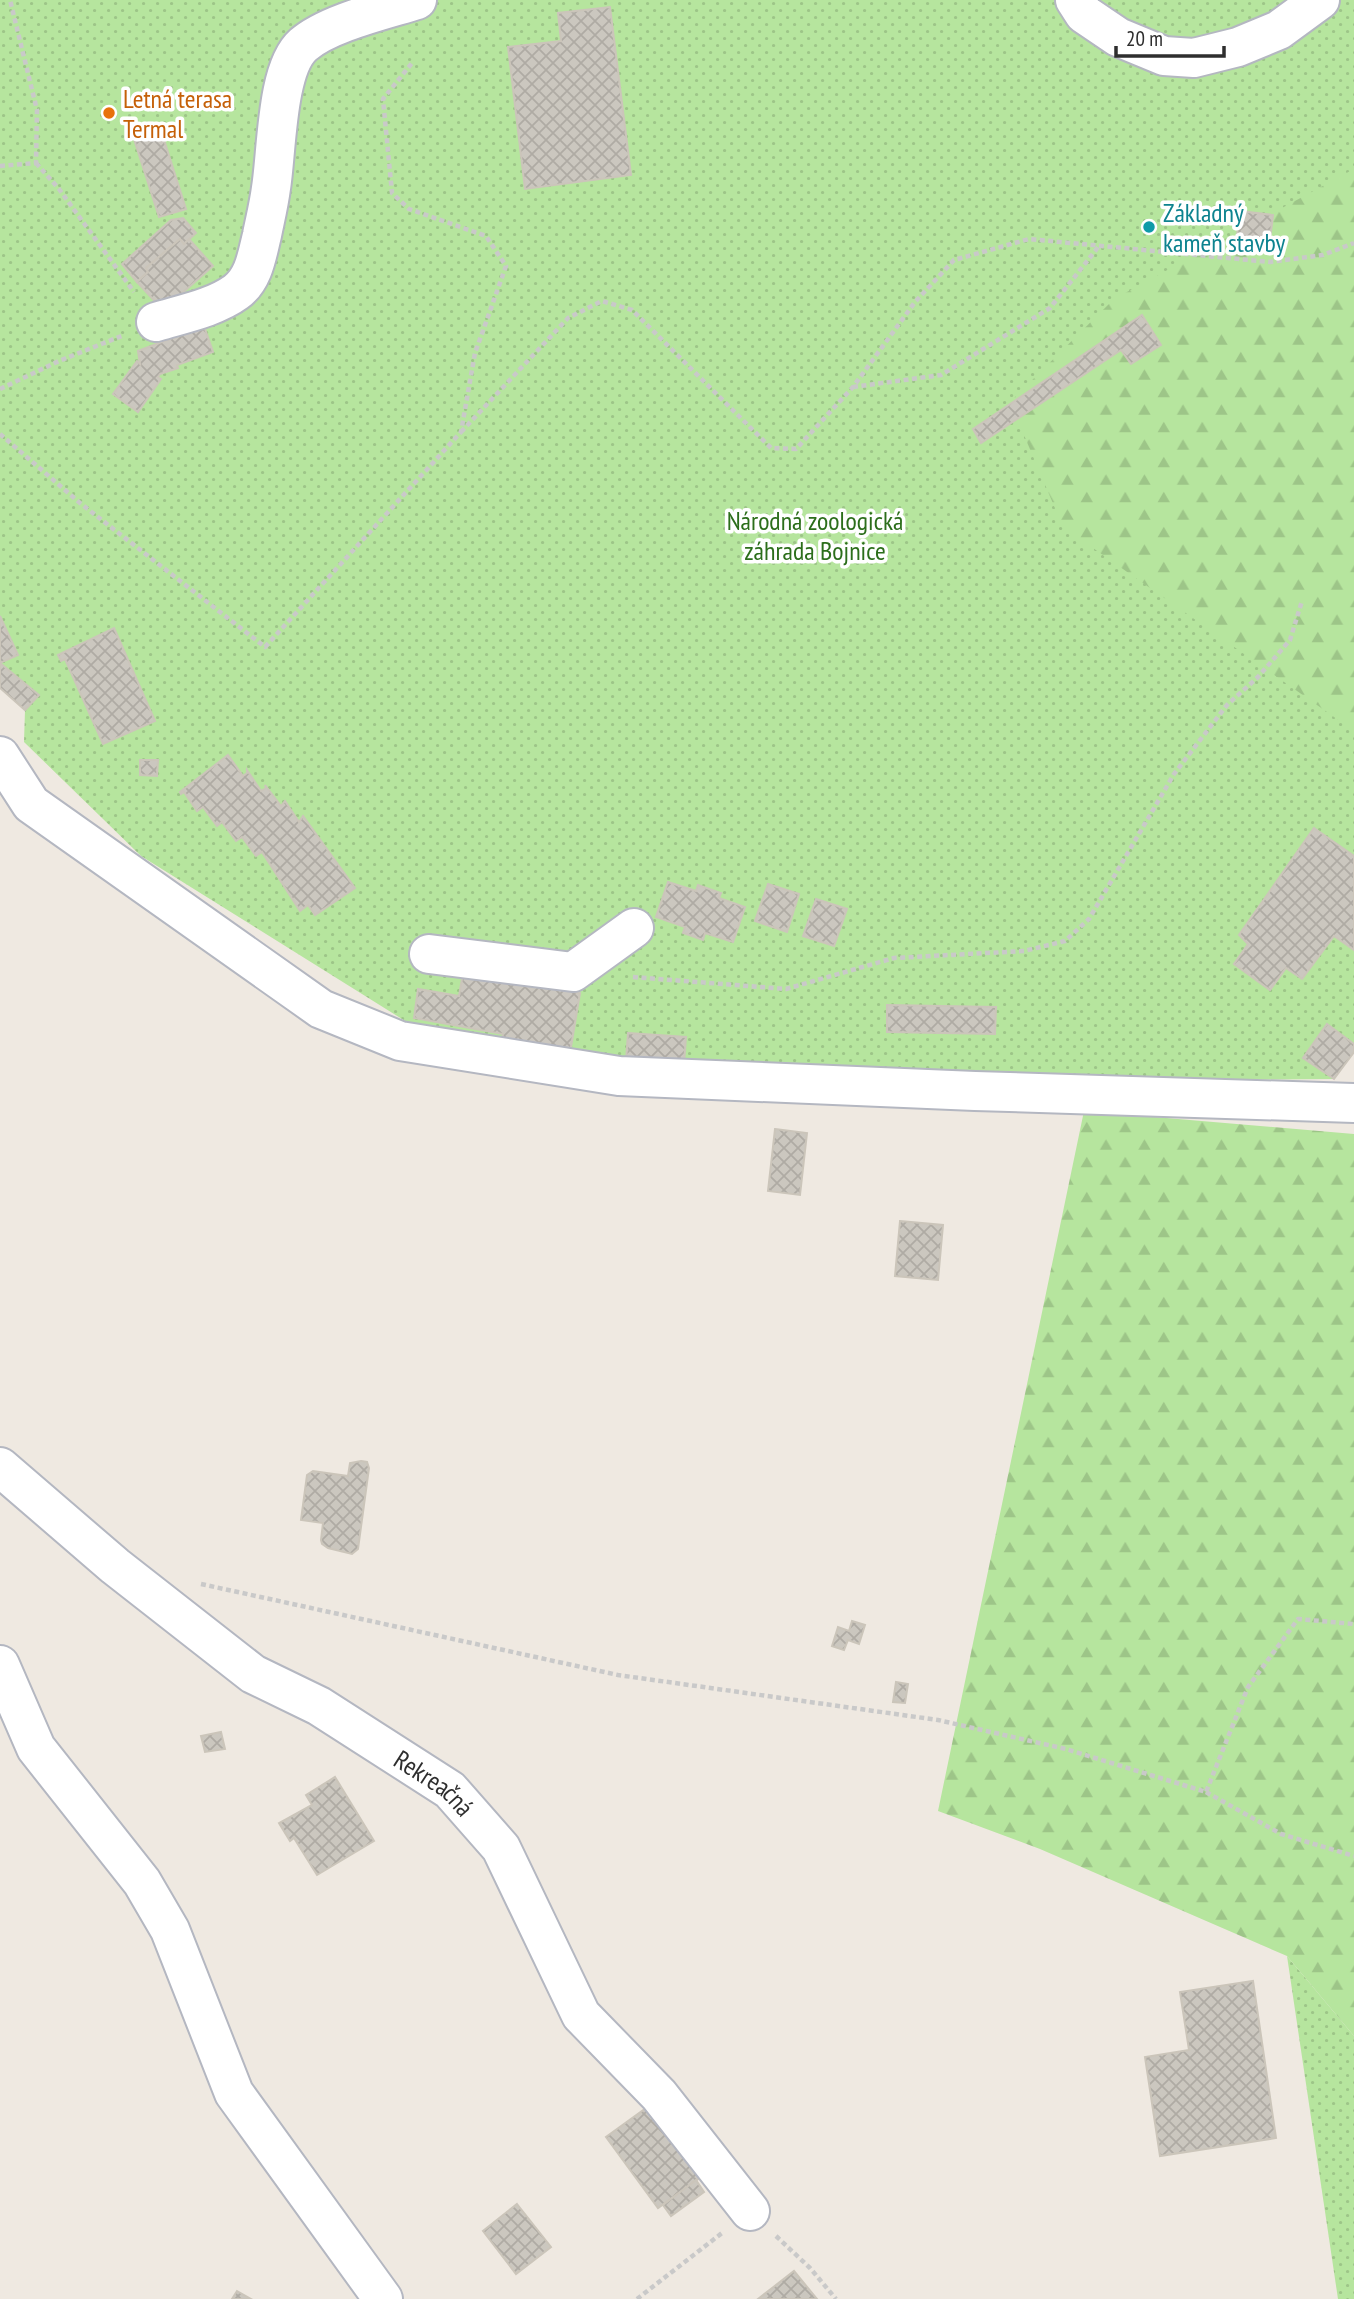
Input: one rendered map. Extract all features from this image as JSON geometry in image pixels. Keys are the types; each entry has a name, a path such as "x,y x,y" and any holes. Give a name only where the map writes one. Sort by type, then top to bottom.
{"street":[{"path":"156,322 220,301 238,291 251,275 257,259 271,189 285,78 291,60 303,45 321,33 417,0"},
{"path":"1075,0 1084,14 1118,37 1164,56 1194,58 1238,47 1279,30 1320,0"},
{"path":"0,756 32,804 43,812 321,1009 400,1041 619,1076 1354,1103"},
{"path":"429,954 573,972 634,928"},
{"name":"Rekreačná","path":"0,1466 114,1566 253,1674 319,1706 450,1790 501,1848 581,2015 659,2095 750,2211"},
{"path":"0,1665 36,1748 142,1882 170,1930 234,2093 383,2299"}],"path":[{"path":"0,389 59,360 156,322 59,189 36,163 37,110 10,0"},
{"path":"412,64 383,99 392,193 409,209 486,236 506,266 475,353 461,432"},
{"path":"0,166 36,163"},
{"path":"0,434 80,503 265,647 568,318 603,301 632,310 771,448 796,449 853,387 915,302 954,260 1030,239 1270,262 1323,256 1354,243"},
{"path":"853,387 942,375 1050,309 1100,245"},
{"path":"573,972 786,989 894,958 1024,951 1065,941 1088,919 1174,774 1227,705 1258,677 1290,640 1302,601"},
{"path":"196,1583 618,1675 938,1720 1066,1749 1206,1792 1280,1834 1354,1856"},
{"path":"1206,1792 1248,1686 1298,1619 1354,1624"},
{"path":"636,2299 750,2211 810,2268 836,2299"}],"green space":[{"name":"Národná zoologická záhrada Bojnice","path":"0,0 1354,0 1354,1052 1334,1079 1026,1082 626,1061 410,1024 141,856 24,742 25,710 0,688"},
{"path":"1354,169 1354,731 1063,527 1010,402 1114,299"},
{"path":"1084,1111 1354,1134 1354,2036 1287,1956 1040,1849 938,1811"},
{"path":"1287,1956 1354,2036 1354,2299 1338,2299"}],"building":[{"path":"610,7 631,175 525,189 508,47 561,41 558,13"},
{"path":"159,124 186,209 159,217 132,133"},
{"path":"1240,211 1273,215 1269,248 1236,243"},
{"path":"183,218 196,233 184,244 180,239 146,268 148,272 137,282 122,264 171,220"},
{"path":"180,239 184,244 189,239 213,266 163,310 137,282 148,272 146,268"},
{"path":"1142,315 1161,345 1131,364 1121,350 981,443 973,429"},
{"path":"204,326 213,352 160,374 158,377 161,379 138,412 113,394 137,361 140,364 138,351"},
{"path":"0,616 18,655 0,663"},
{"path":"114,628 155,721 103,744 65,659 61,661 58,655"},
{"path":"0,663 39,695 25,710 0,688"},
{"path":"228,755 243,776 247,770 261,791 266,788 265,785 281,806 285,801 299,822 303,816 355,888 315,915 308,905 300,911 262,852 256,856 242,837 236,841 222,822 217,826 203,807 197,811 184,792 180,792"},
{"path":"140,760 158,760 157,776 140,775"},
{"path":"1314,828 1354,856 1354,950 1334,936 1302,979 1286,968 1270,990 1234,964 1248,944 1239,935"},
{"path":"668,882 696,891 698,885 721,893 719,898 745,907 733,942 705,933 703,940 683,933 685,927 656,917"},
{"path":"768,884 799,894 787,932 755,921"},
{"path":"816,899 847,909 834,946 803,936"},
{"path":"463,973 580,993 570,1053 502,1041 503,1034 414,1018 418,989 459,996"},
{"path":"887,1005 996,1007 995,1034 887,1032"},
{"path":"1327,1024 1354,1044 1354,1052 1334,1079 1303,1058"},
{"path":"628,1033 686,1037 684,1064 626,1061"},
{"path":"775,1129 807,1133 800,1195 768,1191"},
{"path":"900,1221 943,1225 938,1280 895,1276"},
{"path":"367,1462 369,1468 358,1549 352,1554 322,1544 323,1523 301,1520 307,1475 313,1471 348,1476 350,1463"},
{"path":"852,1621 865,1625 859,1644 848,1640 844,1650 832,1646 838,1627 849,1631"},
{"path":"896,1682 908,1684 905,1703 893,1702"},
{"path":"221,1732 225,1749 205,1752 201,1736"},
{"path":"335,1777 374,1841 317,1875 294,1838 290,1841 279,1823 312,1805 306,1795"},
{"path":"1253,1981 1276,2138 1160,2156 1145,2057 1189,2050 1180,1992"},
{"path":"649,2106 701,2177 658,2208 606,2137"},
{"path":"696,2180 704,2192 671,2216 663,2205"},
{"path":"517,2204 551,2247 516,2274 483,2231"},
{"path":"794,2271 817,2299 758,2299"},
{"path":"237,2291 251,2299 232,2299"}],"place":[{"name":"Letná terasa Termal","path":"109,113"},
{"name":"Základný kameň stavby","path":"1149,227"}]}
